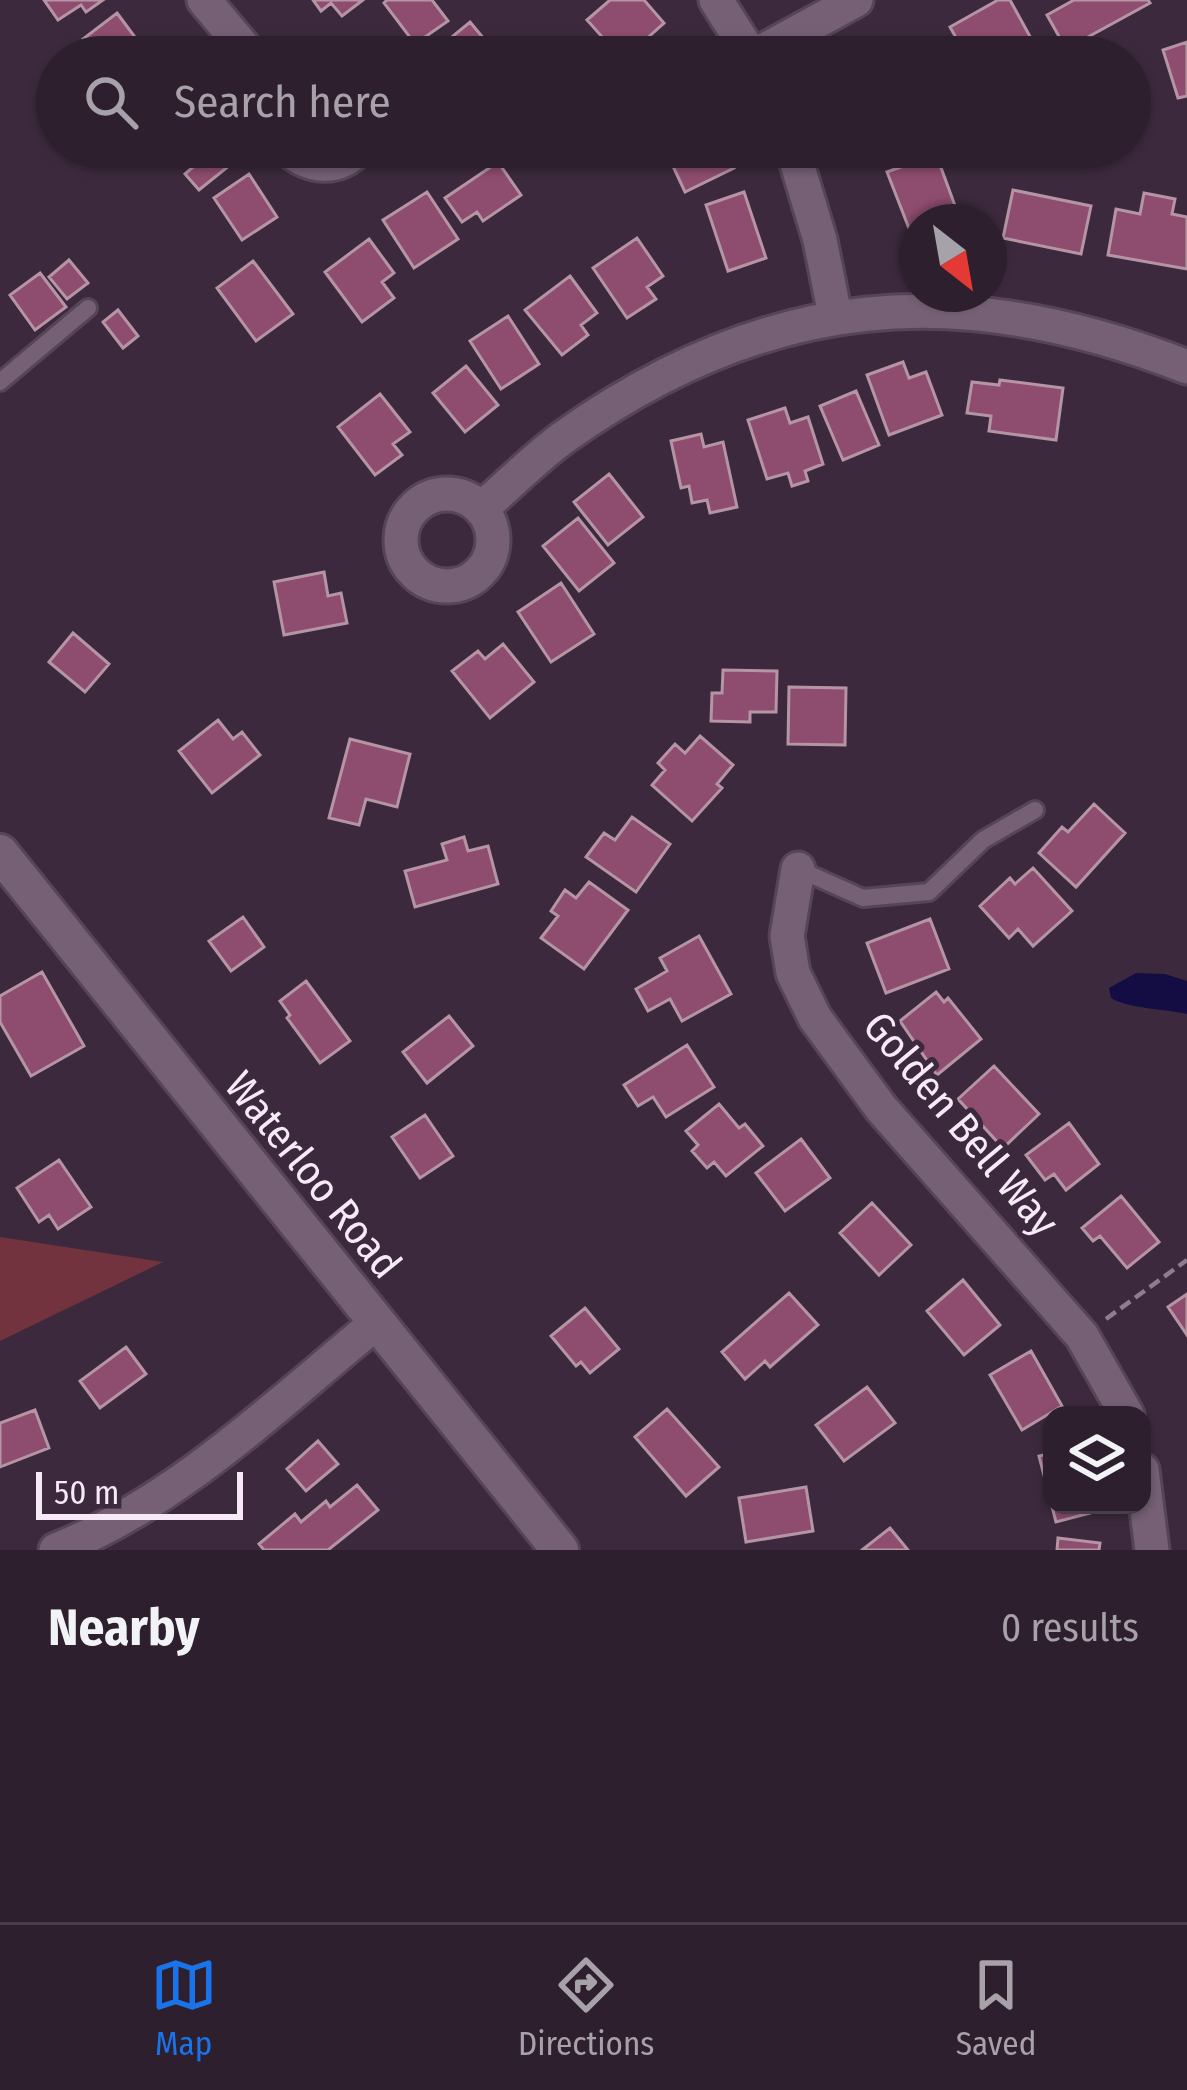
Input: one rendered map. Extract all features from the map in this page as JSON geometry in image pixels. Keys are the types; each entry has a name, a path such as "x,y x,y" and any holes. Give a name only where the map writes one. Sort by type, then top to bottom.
{"main road":[{"name":"Waterloo Road","path":"0,853 560,1550"}],"street":[{"path":"204,0 234,36"},
{"path":"716,0 739,36"},
{"path":"790,36 856,0"},
{"path":"798,168 820,240 835,315"},
{"path":"482,509 560,440 650,382 710,353 835,315 922,309 1036,320 1138,348 1187,368"},
{"name":"Golden Bell Way","path":"798,869 787,936 794,974 815,1018 881,1108 1082,1336 1121,1406"},
{"path":"56,1550 118,1522 165,1491 375,1324"},
{"path":"1148,1514 1152,1550"}],"lane":[{"path":"0,382 88,308"},
{"path":"798,869 863,898 929,892 983,840 1035,810"}],"path":[{"path":"1082,1336 1187,1260"}],"shaded area":[{"path":"1136,973 1187,981 1187,1014 1111,998 1109,988"},
{"path":"0,1237 163,1262 0,1341"}],"building":[{"path":"44,0 103,0 86,12 81,5 58,20"},
{"path":"313,0 363,0 342,16 331,3 321,11"},
{"path":"432,0 448,21 426,36 409,36 384,3"},
{"path":"610,0 644,0 664,23 649,36 601,36 587,20"},
{"path":"998,0 1010,0 1030,36 955,36 950,27"},
{"path":"1074,0 1150,3 1090,36 1059,36 1047,15"},
{"path":"117,13 134,36 87,36"},
{"path":"470,22 482,36 453,36"},
{"path":"1187,42 1187,96 1178,98 1163,50"},
{"path":"192,168 226,168 199,190 185,174"},
{"path":"489,168 502,168 521,195 483,221 477,212 462,222 445,198"},
{"path":"674,168 734,168 685,192"},
{"path":"941,168 954,204 899,204 887,172"},
{"path":"249,174 277,217 242,240 214,198"},
{"path":"1013,190 1091,206 1081,254 1007,239"},
{"path":"427,192 458,239 414,268 383,220"},
{"path":"744,192 766,258 728,271 706,205"},
{"path":"1144,193 1175,199 1172,214 1187,217 1187,269 1108,255 1116,209 1140,214"},
{"path":"637,238 663,276 647,287 656,299 627,318 593,268"},
{"path":"369,239 394,273 382,282 394,298 362,322 325,272"},
{"path":"69,260 88,283 67,299 49,277"},
{"path":"253,261 293,314 256,341 217,288"},
{"path":"40,273 66,307 35,330 10,295"},
{"path":"570,276 597,313 581,325 588,335 562,355 525,310"},
{"path":"118,310 138,336 123,348 103,322"},
{"path":"508,316 539,364 501,389 470,341"},
{"path":"903,362 909,378 926,372 942,415 889,435 867,375"},
{"path":"466,366 498,405 465,432 433,393"},
{"path":"1000,380 1063,388 1056,440 989,431 991,416 967,413 972,382 999,385"},
{"path":"856,391 879,445 843,460 820,406"},
{"path":"380,394 410,432 393,444 402,455 375,475 338,427"},
{"path":"785,408 790,423 808,417 823,464 805,471 808,481 792,486 788,473 767,479 748,420"},
{"path":"701,434 704,447 723,442 737,507 710,513 707,500 692,503 689,486 681,488 671,441"},
{"path":"609,474 643,517 608,545 574,502"},
{"path":"578,518 614,563 579,591 543,546"},
{"path":"324,572 328,596 341,593 347,623 284,635 274,582"},
{"path":"561,583 594,634 551,662 518,612"},
{"path":"73,633 109,664 85,692 49,662"},
{"path":"503,644 534,682 490,718 452,671 478,651 485,659"},
{"path":"723,670 777,671 776,712 750,712 750,722 711,721 712,693 722,693"},
{"path":"789,687 846,688 845,745 788,744"},
{"path":"218,720 233,739 242,732 260,755 212,793 179,751"},
{"path":"700,736 733,765 717,784 722,788 692,821 652,785 665,770 658,763 675,744 685,753"},
{"path":"350,739 410,754 397,807 366,799 359,825 329,818"},
{"path":"1094,804 1125,833 1076,887 1039,853 1062,827 1068,832"},
{"path":"632,817 670,844 636,892 586,857 604,833 615,840"},
{"path":"464,837 468,851 488,846 498,884 415,907 405,871 447,860 442,844"},
{"path":"1033,868 1072,911 1033,946 1018,929 1009,938 980,906 1010,878 1015,884"},
{"path":"589,882 628,910 584,969 541,938 558,916 551,911 565,890 576,898"},
{"path":"243,917 264,947 231,971 209,941"},
{"path":"930,919 949,969 886,993 867,943"},
{"path":"699,936 731,994 682,1021 670,999 648,1011 636,989 667,971 660,958"},
{"path":"42,972 84,1046 31,1076 0,1022 0,996"},
{"path":"306,981 350,1041 320,1063 280,1001"},
{"path":"936,992 944,1002 948,998 981,1039 937,1075 900,1021"},
{"path":"449,1016 473,1046 427,1083 403,1052"},
{"path":"687,1045 714,1087 666,1117 653,1097 638,1106 624,1085"},
{"path":"994,1066 1039,1114 1003,1148 958,1099"},
{"path":"719,1104 763,1146 726,1176 714,1162 707,1168 692,1151 698,1145 686,1131"},
{"path":"425,1115 453,1156 420,1178 392,1137"},
{"path":"1069,1123 1099,1164 1066,1190 1054,1174 1045,1180 1026,1155"},
{"path":"801,1139 830,1178 785,1211 756,1173"},
{"path":"59,1160 91,1207 58,1229 49,1215 39,1222 17,1188"},
{"path":"1121,1196 1159,1242 1127,1268 1100,1236 1093,1241 1082,1228"},
{"path":"872,1203 911,1245 879,1275 840,1233"},
{"path":"963,1280 1000,1325 964,1355 927,1311"},
{"path":"789,1293 818,1325 770,1367 765,1361 745,1379 722,1352"},
{"path":"1187,1294 1187,1335 1168,1307"},
{"path":"585,1308 619,1349 590,1373 581,1362 576,1366 551,1336"},
{"path":"126,1347 146,1374 100,1408 80,1381"},
{"path":"1031,1351 1062,1406 1043,1406 1043,1417 1022,1430 990,1375"},
{"path":"867,1387 895,1423 844,1461 816,1425"},
{"path":"667,1409 719,1467 686,1496 635,1437"},
{"path":"35,1410 49,1448 0,1467 0,1423"},
{"path":"318,1441 338,1464 306,1491 287,1469"},
{"path":"357,1485 378,1510 328,1550 264,1550 259,1544 295,1514 301,1522 326,1501 330,1507"},
{"path":"806,1487 813,1531 746,1542 739,1498"},
{"path":"1054,1514 1087,1514 1056,1522"},
{"path":"890,1528 908,1550 862,1550"},
{"path":"1058,1538 1100,1543 1099,1550 1057,1550"}]}
